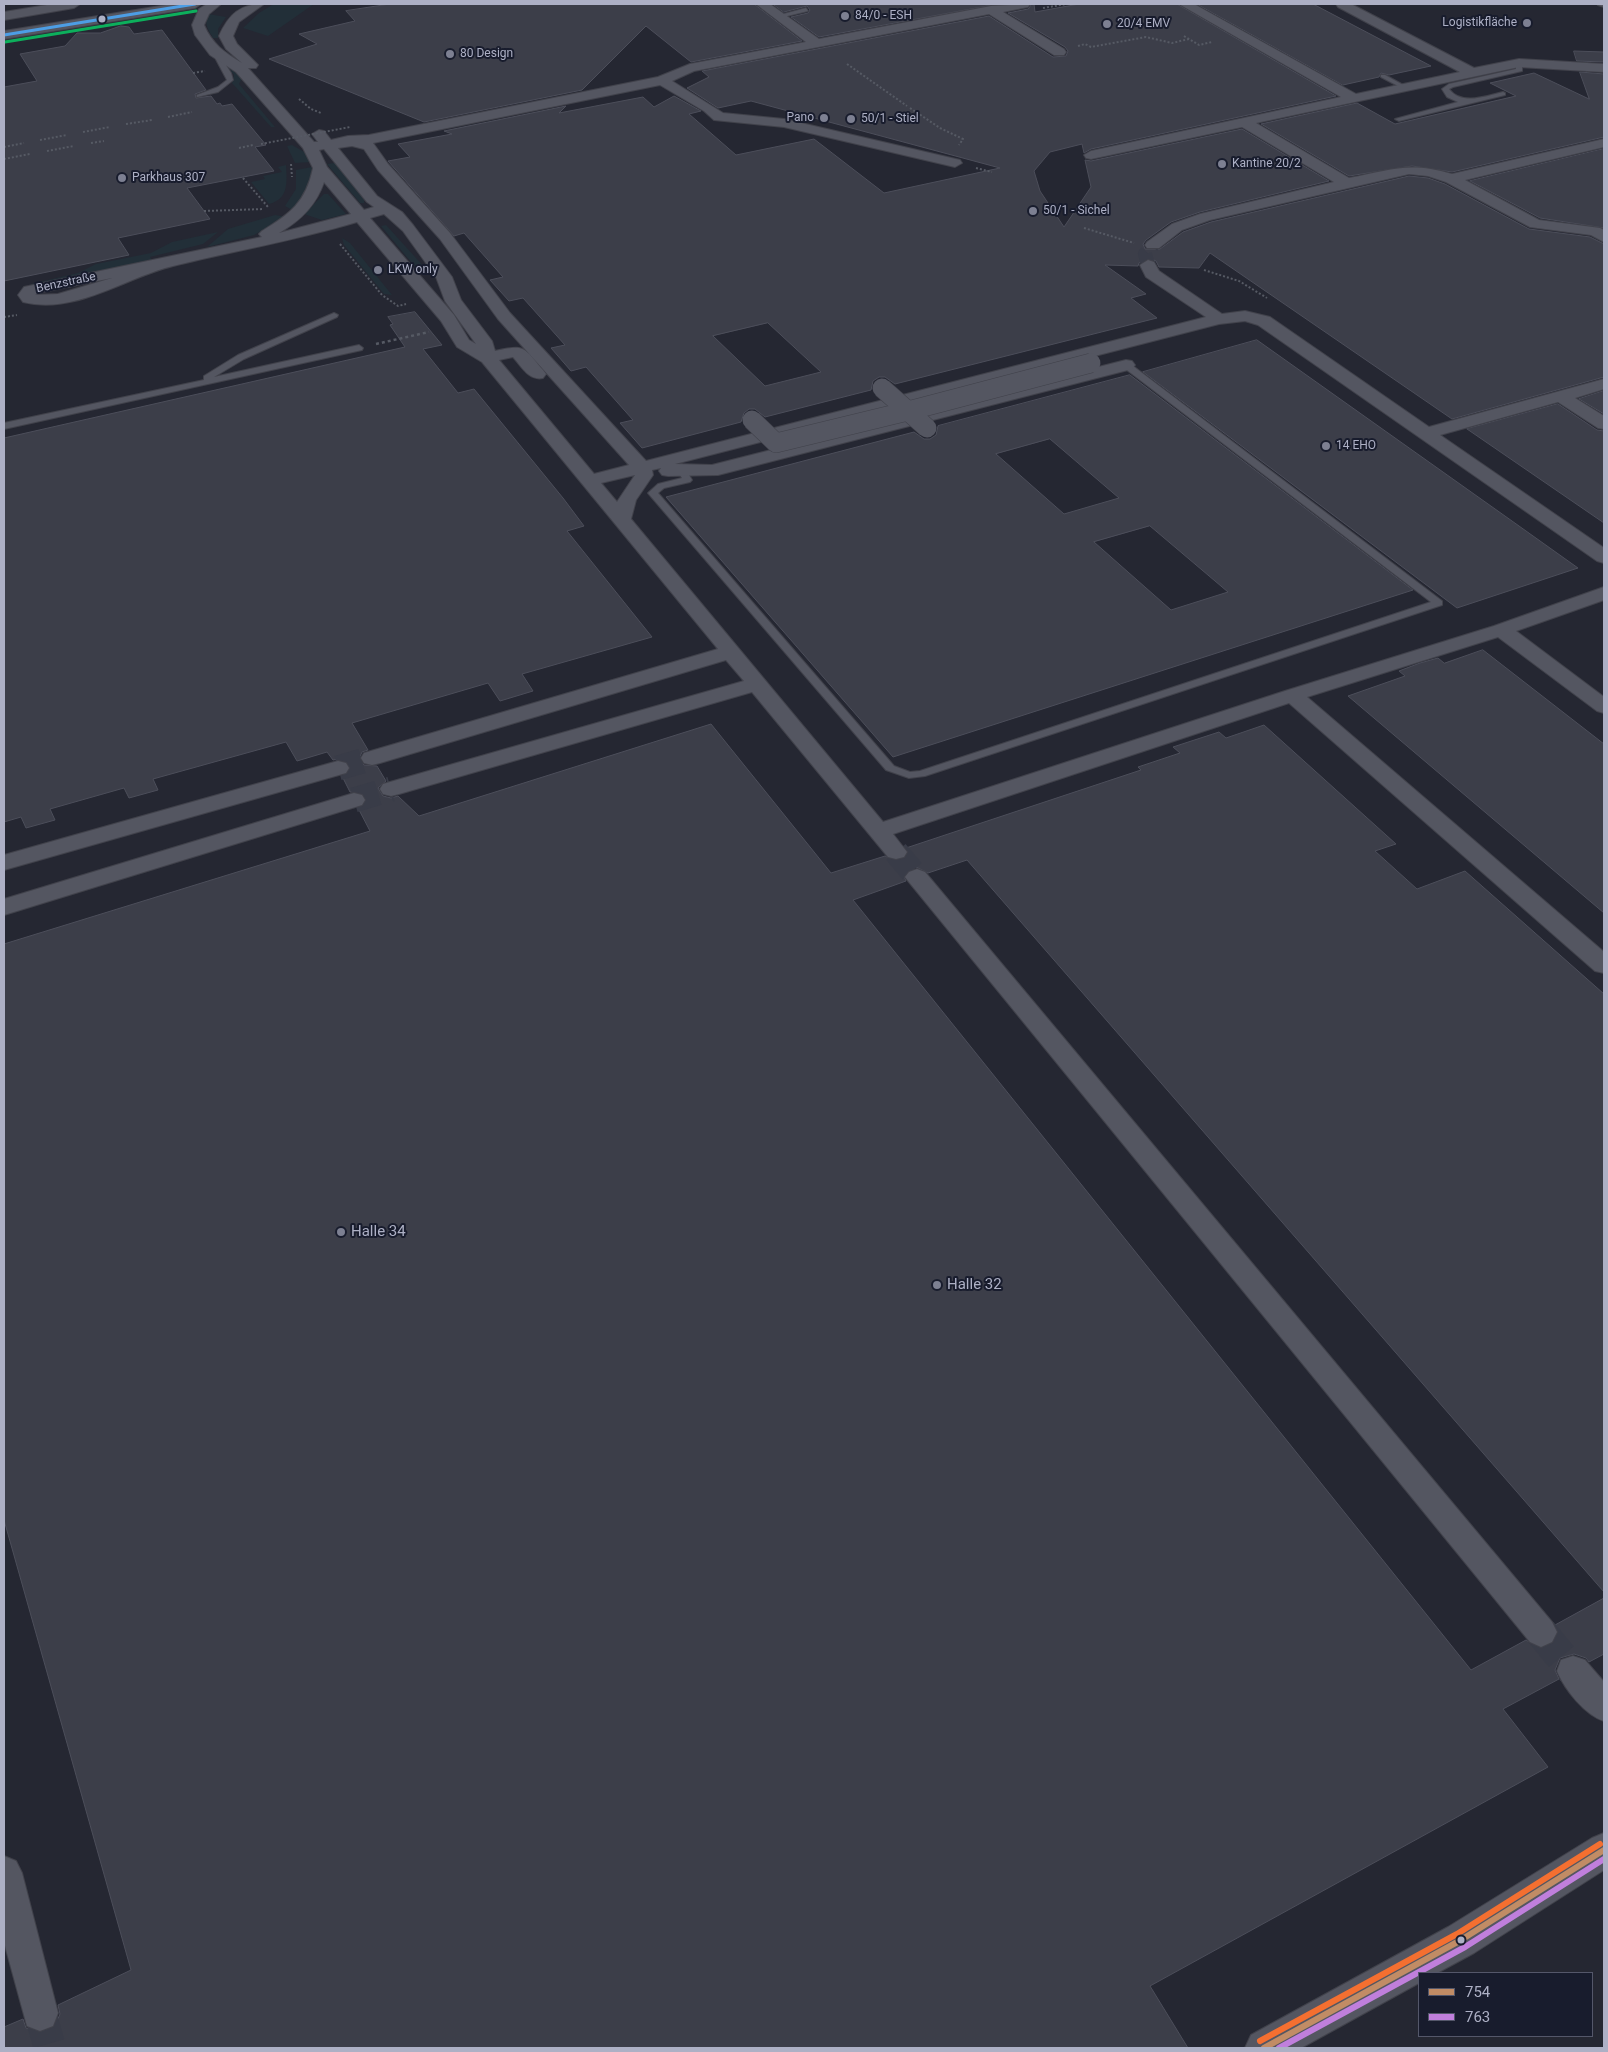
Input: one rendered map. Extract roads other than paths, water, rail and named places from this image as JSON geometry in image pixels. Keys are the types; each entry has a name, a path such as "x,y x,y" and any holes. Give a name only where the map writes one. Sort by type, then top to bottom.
{"street":[{"path":"4,16 14,9 74,4"},
{"path":"4,28 148,4"},
{"path":"4,35 195,4"},
{"path":"198,25 204,12 215,4"},
{"path":"240,4 241,8 234,15 226,36 231,46 275,87"},
{"path":"233,20 258,4"},
{"path":"762,4 817,44"},
{"path":"310,147 326,144 349,134 407,128 662,80 690,68 867,34 918,30 992,10 1024,4"},
{"path":"1185,4 1353,98"},
{"path":"1342,4 1471,72"},
{"path":"992,10 1038,38 1066,52 1044,55"},
{"path":"138,13 181,17 198,25 202,35 215,52 240,69 310,147 320,168 434,305 448,319 463,343 488,358 896,852"},
{"path":"867,34 878,42"},
{"path":"1022,42 1038,38"},
{"path":"1091,155 1402,86 1518,63 1604,68"},
{"path":"1297,81 1314,77"},
{"path":"662,80 708,108 719,117 784,123 955,163"},
{"path":"309,120 326,144 372,199 397,215 408,228 423,251 444,277 453,301 484,341 488,358"},
{"path":"1244,122 1347,183"},
{"path":"349,134 369,146 382,166 445,236 504,316 640,467"},
{"path":"1451,179 1604,143"},
{"name":"Benzstraße","path":"249,245 281,226 304,207 315,192 320,168"},
{"path":"1153,245 1177,227 1231,208 1408,170 1430,172 1451,179 1535,224 1601,232"},
{"name":"Benzstraße","path":"166,263 123,280 43,302 30,299 26,295 30,290 42,287 249,245 360,217 387,208"},
{"path":"1148,265 1152,274 1219,319"},
{"path":"488,358 517,351 610,456 640,467 712,471 1115,357 1219,319 1245,316 1264,321 1604,557"},
{"path":"589,481 640,467 1115,357"},
{"path":"752,420 776,443 1115,357"},
{"path":"1425,434 1604,384"},
{"path":"882,388 927,428"},
{"path":"1560,396 1604,424"},
{"path":"622,519 640,467"},
{"path":"879,831 1292,695 1501,630 1604,594"},
{"path":"1501,630 1604,707"},
{"path":"372,758 731,652"},
{"path":"391,789 757,684"},
{"path":"1292,695 1604,965"},
{"path":"4,863 338,768"},
{"path":"4,907 354,800"},
{"path":"917,877 1541,1632"},
{"path":"1573,1671 1604,1706"},
{"path":"1264,2048 1461,1940 1604,1850"},
{"path":"4,1873 40,2013"}],"lane":[{"path":"1600,4 1604,5"},
{"path":"779,16 806,10"},
{"path":"199,96 210,93 227,84 230,80 228,73 215,52"},
{"path":"1466,102 1447,93 1445,89 1451,85 1520,70 1518,63"},
{"path":"1383,76 1402,86"},
{"path":"1399,118 1503,94"},
{"path":"198,384 241,357 334,315"},
{"path":"4,426 359,348"},
{"path":"681,469 687,480 661,486 653,493 890,768 909,775 921,774 1438,604 1115,357"}],"tunnel":[{"path":"1148,265 1145,254 1153,245"},
{"path":"338,768 372,758"},
{"path":"354,800 391,789"},
{"path":"896,852 917,877"},
{"path":"1541,1632 1573,1671"},
{"path":"40,2013 50,2048"}],"place":[{"name":"84/0 - ESH","path":"845,16"},
{"name":"Logistikfläche","path":"1527,23"},
{"name":"20/4 EMV","path":"1107,24"},
{"name":"80 Design","path":"450,54"},
{"name":"Pano","path":"824,118"},
{"name":"50/1 - Stiel","path":"851,119"},
{"name":"Kantine 20/2","path":"1222,164"},
{"name":"Parkhaus 307","path":"122,178"},
{"name":"50/1 - Sichel","path":"1033,211"},
{"name":"LKW only","path":"378,270"},
{"name":"14 EHO","path":"1326,446"},
{"name":"Halle 34","path":"341,1232"},
{"name":"Halle 32","path":"937,1285"}]}
